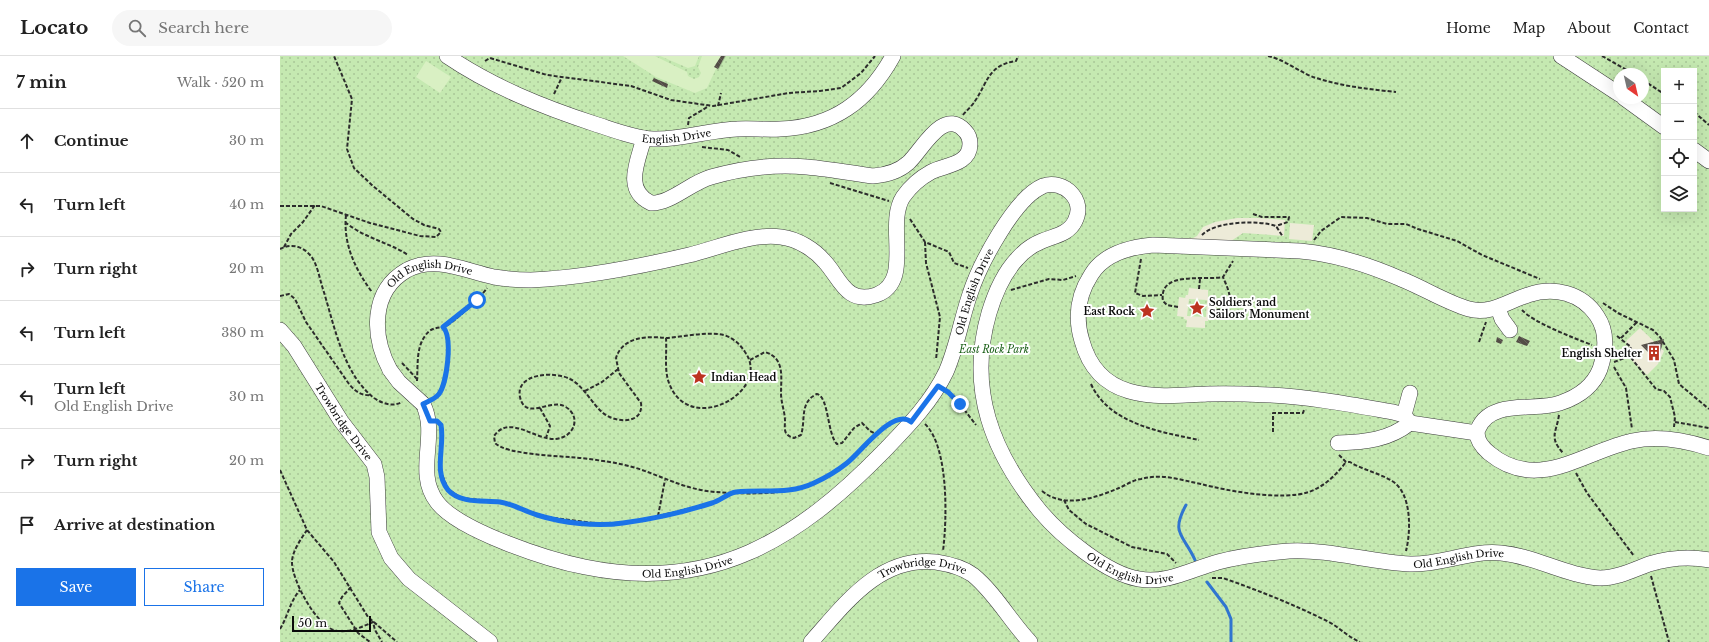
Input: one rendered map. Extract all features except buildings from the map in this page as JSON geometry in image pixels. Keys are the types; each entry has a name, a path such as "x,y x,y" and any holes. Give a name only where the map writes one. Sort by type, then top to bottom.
{"street":[{"name":"English Drive","path":"447,56 481,77 518,96 560,113 644,138 674,138 731,129 793,128 822,121 842,112 864,96 882,75 893,56"},
{"path":"1561,56 1613,90"},
{"path":"1632,104 1661,125"},
{"path":"644,138 635,171 634,186 644,200 651,204 658,204 693,183 708,178 756,168 800,166 874,176 884,175 897,171 906,165 937,130 944,126 956,125"},
{"name":"Old English Drive","path":"956,125 964,130 969,140 970,146 966,155 956,163 938,169 924,177 910,189 896,236 896,274 889,286 878,294 871,296 857,295 843,288 827,264 810,250 794,240 772,236 748,240 667,260 627,268 531,280 512,280 493,277 446,264 420,265 399,275 381,300 377,318 377,334 381,353 390,370 399,382 423,404 428,414 430,428 426,457 428,483 434,498 447,512 498,539 545,557 596,570 621,574 645,575 693,571 717,565 742,556 772,541 826,506 867,468 914,420 938,386 956,345 970,293 976,278 1006,223 1025,200 1040,188 1055,184 1067,189 1074,196 1077,203 1077,219 1072,227 1064,233 1038,242 1019,256 1004,277 992,302 982,340 981,378 986,415 998,448 1011,472 1058,531 1102,563 1121,574 1136,579 1149,580 1182,575 1220,562 1289,551 1332,552 1405,564 1422,564 1472,554 1501,553 1534,559 1576,573 1602,578 1618,575 1644,566 1685,558 1709,560"},
{"path":"1697,152 1709,161"},
{"path":"1477,433 1407,419 1393,412 1272,395 1233,393 1174,396 1142,395 1121,389 1114,385 1092,365 1083,345 1078,328 1078,314 1080,300 1087,280 1102,262 1122,250 1139,246 1154,245 1309,251 1338,257 1373,268 1467,308 1492,309 1527,295 1546,291 1573,295 1587,304 1599,318 1605,333 1605,349 1598,373 1590,386 1578,395 1558,404 1502,410 1485,420 1477,433 1478,439 1487,451 1508,465 1518,468 1540,470 1572,463 1615,445 1634,440 1672,439 1709,448"},
{"path":"1492,309 1510,330"},
{"name":"Trowbridge Drive","path":"280,330 294,346 341,421 374,464 377,477 379,532 391,558 409,579 490,642"},
{"path":"1338,443 1364,441 1389,436 1407,419 1410,393"},
{"name":"Trowbridge Drive","path":"811,642 855,595 883,572 908,563 941,563 963,569 972,575 990,593 1030,642"}],"path":[{"path":"280,206 315,205 346,215 429,237 436,237 441,232 439,229 424,225 413,219 354,168 347,150 352,99 334,56"},
{"path":"485,61 490,58 547,75 631,86 671,100 718,106 766,96 841,88 861,73 874,56"},
{"path":"956,125 976,100 989,75 1002,64 1016,61 1018,56"},
{"path":"1268,56 1280,60 1293,68 1338,85 1396,92"},
{"path":"1602,56 1623,68"},
{"path":"554,94 562,77"},
{"path":"1649,84 1661,92"},
{"path":"718,106 720,94"},
{"path":"688,128 689,118 710,106"},
{"path":"1697,115 1709,125"},
{"path":"713,148 728,150 742,158"},
{"path":"826,182 903,211 914,223 925,242 926,263 940,317 935,366"},
{"path":"284,247 291,234 303,222 315,205"},
{"path":"1198,238 1207,230 1229,223 1264,223 1276,226 1288,222 1289,217 1262,217 1253,214"},
{"path":"346,215 345,222 350,254 368,286 381,300"},
{"path":"1309,251 1312,243 1321,230 1341,217 1367,218 1387,224 1406,224 1457,241 1531,276 1545,280"},
{"path":"345,222 357,232 399,250 414,259 420,265"},
{"path":"1276,226 1283,236 1284,251"},
{"path":"925,242 949,252 954,263 974,270"},
{"path":"280,248 295,245 301,247 314,261 348,361 358,381 378,400 392,405 404,401"},
{"path":"1223,277 1232,261 1235,248"},
{"path":"1141,267 1135,284 1135,293 1143,296 1163,295"},
{"path":"417,384 419,352 425,336 435,327 443,327 477,300 484,293 493,277"},
{"path":"1178,307 1165,303 1163,295 1166,286 1173,280 1223,277"},
{"path":"1216,310 1226,308 1229,302 1228,290 1223,277"},
{"path":"1004,290 1017,290 1049,279 1063,280 1072,278"},
{"path":"1199,289 1200,279"},
{"path":"280,296 289,294 295,299 313,333 348,384 356,392 362,395 371,395"},
{"path":"1515,301 1530,317 1565,334 1605,349"},
{"path":"1601,301 1618,313 1652,330 1660,337 1674,360 1680,384 1709,409"},
{"path":"1479,342 1492,309"},
{"path":"1621,338 1637,322"},
{"path":"423,404 435,398 443,387 448,343 447,332 443,327"},
{"path":"666,338 667,375 669,383 680,399 695,408 702,410 712,408 732,399 747,384 750,375 750,360 743,348 726,336 718,334 666,338 640,338 625,345 618,354 616,363 618,369 641,403 641,412 638,416 623,421 611,418 599,409 585,391 576,383 560,375 541,374 533,377 523,385 520,394 522,403 529,409 557,404 564,406 570,411 574,418 575,424 570,434 560,438 546,438 511,427 498,430 494,436 494,440 498,446 510,450 629,466 665,480 695,489 735,492 785,491 813,484 847,463 882,428 900,420 914,420 932,433 940,456 946,525 941,563"},
{"path":"1626,342 1631,347 1628,354 1638,367 1656,388 1664,391 1670,397 1674,422 1672,439"},
{"path":"750,360 754,360 764,352 774,356 780,366 783,376 781,394 784,410 785,431 789,436 794,438 801,435 804,409 809,400 817,394 822,398 832,436 837,444 840,444 854,428 862,423 870,431 876,434"},
{"path":"1612,362 1626,388 1634,440"},
{"path":"1092,365 1090,382 1097,395 1108,407 1140,425 1199,440"},
{"path":"585,391 602,382 618,369"},
{"path":"938,386 954,396 978,427"},
{"path":"1558,404 1559,416 1554,432 1554,441 1572,463 1587,493 1644,566 1669,642"},
{"path":"540,408 550,426 546,438"},
{"path":"1273,432 1273,413 1304,412"},
{"path":"1674,422 1709,428"},
{"path":"1343,459 1346,462 1350,462 1394,482 1400,489 1409,515 1410,526 1405,564"},
{"path":"1041,490 1047,495 1071,501 1096,497 1138,479 1157,476 1239,492 1274,494 1304,493 1332,479 1346,462"},
{"path":"440,467 448,489 454,495 466,499 500,502 536,515 580,522 622,523 712,503 735,492"},
{"path":"280,470 307,530 334,562 351,587 363,610 373,622 397,642"},
{"path":"658,516 665,480"},
{"path":"1064,500 1069,510 1086,524 1132,547 1167,554 1175,562 1182,575"},
{"path":"307,530 300,539 292,559 292,569 300,590 327,626 340,631 355,629 373,622"},
{"path":"1206,578 1223,578 1298,606 1341,629 1353,639 1360,642"},
{"path":"351,587 339,603 355,629 370,642"},
{"path":"280,630 288,614 293,598 300,590"},
{"path":"373,622 375,630 382,642"}],"green space":[{"name":"East Rock Park","path":"280,56 1709,56 1709,642 280,642"},
{"path":"623,56 655,56 687,72 688,76 694,79 699,77 701,73 698,67 702,56 722,56 707,88 695,93 656,77"},
{"path":"660,56 699,56 695,66 688,68"},
{"path":"426,61 451,77 440,93 416,77"}],"shaded area":[{"path":"1237,218 1285,220 1284,236 1243,233 1231,241 1178,242 1178,238 1193,238 1197,236 1203,227 1215,222"},
{"path":"1290,223 1314,225 1312,241 1289,239"},
{"path":"1189,288 1208,290 1208,297 1210,297 1210,300 1217,301 1215,319 1208,319 1208,321 1205,321 1205,328 1186,327 1187,320 1184,319 1184,317 1177,316 1179,297 1185,298 1186,295 1188,295","holes":["1189,299 1207,300 1206,317 1187,316"]},
{"path":"1640,328 1664,351 1658,364 1647,375 1626,355 1629,347 1626,344 1627,340"}],"waterway":[{"path":"1186,505 1181,515 1179,529 1180,534 1195,560"},
{"path":"1207,582 1226,607 1231,619 1231,642"}],"place":[{"name":"Soldiers' and Sailors' Monument","path":"1197,308"},
{"name":"East Rock","path":"1147,311"},
{"name":"English Shelter","path":"1654,353"},
{"name":"Indian Head","path":"699,377"}],"route":[{"path":"477,300 469,308 443,327 447,332 448,337 446,370 443,387 440,393 433,400 423,404 426,408 430,421 437,421 441,425 440,467 444,483 454,495 461,498 476,501 500,502 536,515 572,522 602,524 622,523 638,521 712,503 735,492 772,492 796,489 813,484 847,463 864,449 882,428 890,423 906,419 911,422 922,410 938,386 954,396 960,404"}]}
